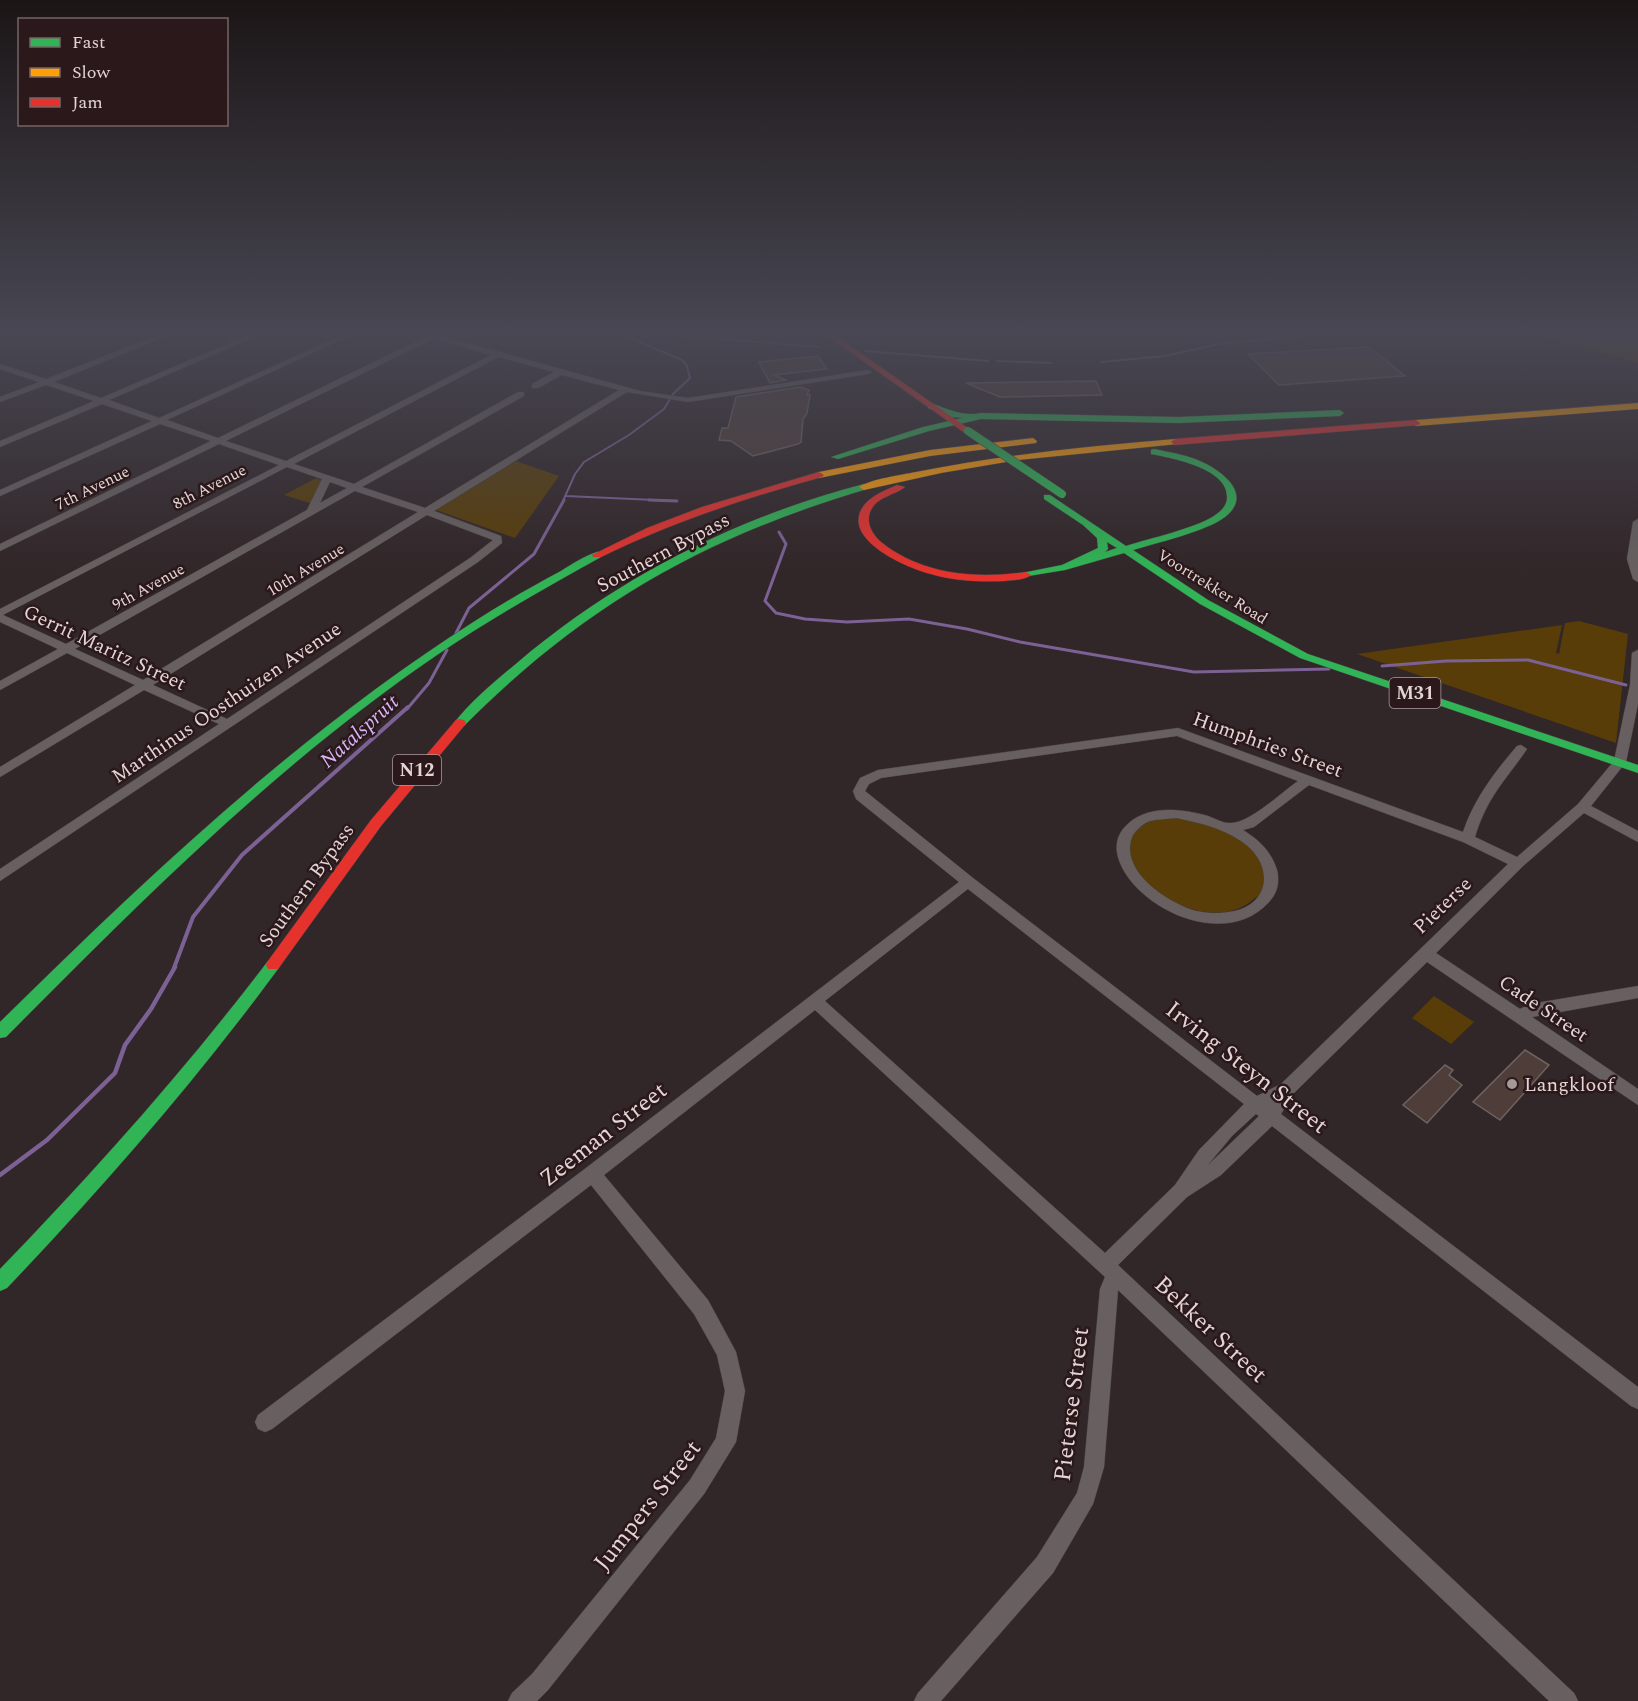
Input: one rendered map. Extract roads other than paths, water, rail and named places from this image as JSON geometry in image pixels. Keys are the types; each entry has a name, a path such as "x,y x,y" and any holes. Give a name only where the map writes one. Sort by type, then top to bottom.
{"main road":[{"name":"Voortrekker Road","path":"935,414 1086,523 1134,548 1249,618 1299,642 1627,756 1638,769"},
{"path":"947,423 954,415 1179,420 1301,414"},
{"name":"Southern Bypass","path":"0,1032 81,951 206,833 272,775 442,647 520,597 601,552 677,519 786,483 926,453 1054,439 1365,414"},
{"name":"Southern Bypass","path":"0,1282 80,1197 176,1088 237,1012 394,798 470,711 542,648 653,575 723,539 806,504 889,481 987,463 1101,448 1531,414"},
{"path":"601,552 661,519 762,479 947,423 981,416"},
{"name":"Voortrekker Road","path":"947,423 1062,494 1134,548"},
{"path":"944,471 877,497 864,512 862,521 869,537 905,562 935,573 958,576 1013,577 1134,548 1222,516 1232,502 1229,488 1215,473 1190,460 1148,452 987,463"},
{"path":"1074,563 1102,549 1102,537 1086,523"}],"street":[{"path":"0,444 70,414"},
{"path":"144,414 426,513"},
{"path":"0,493 173,414"},
{"name":"7th Avenue","path":"0,548 276,414"},
{"name":"8th Avenue","path":"0,613 382,414"},
{"name":"9th Avenue","path":"0,686 485,414"},
{"name":"10th Avenue","path":"0,773 585,414"},
{"path":"310,513 327,478"},
{"path":"319,495 340,497"},
{"name":"Marthinus Oosthuizen Avenue","path":"0,876 496,544 498,538 426,513"},
{"path":"1638,522 1632,559 1638,579"},
{"name":"Gerrit Maritz Street","path":"0,618 228,724"},
{"path":"1627,756 1637,685 1638,653"},
{"name":"Humphries Street","path":"887,772 1173,732 1187,734 1468,839 1518,863"},
{"path":"1468,839 1481,801 1491,785 1521,749"},
{"name":"Pieterse","path":"1111,1270 1181,1191 1215,1170 1271,1116 1287,1089 1518,863 1583,807 1627,756"},
{"name":"Irving Steyn Street","path":"887,772 864,781 859,791 861,796 968,882 1638,1400"},
{"path":"1228,828 1249,824 1307,780"},
{"path":"1583,807 1638,837"},
{"path":"1177,814 1198,817 1228,828 1246,838 1259,850 1271,869 1273,884 1268,895 1259,905 1249,912 1233,917 1196,916 1179,909 1132,876 1121,853 1128,831 1143,819 1156,816 1177,814"},
{"path":"1246,838 1249,824"},
{"name":"Zeeman Street","path":"265,1422 592,1174 968,882"},
{"name":"Cade Street","path":"1425,953 1638,1098"},
{"path":"1521,1017 1530,1010 1638,992"},
{"name":"Bekker Street","path":"814,1000 1111,1270 1566,1701"},
{"name":"Pieterse","path":"1181,1191 1187,1178 1207,1153 1256,1105 1287,1089"},
{"name":"Jumpers Street","path":"520,1701 540,1682 697,1487 726,1442 735,1391 726,1352 701,1307 592,1174"},
{"name":"Pieterse Street","path":"926,1701 1045,1565 1086,1497 1094,1467 1111,1270"}],"waterway":[{"name":"Natalspruit","path":"563,501 575,474 584,462 629,435 657,414"},
{"path":"566,496 677,501 649,500"},
{"name":"Natalspruit","path":"456,633 469,608 534,554 564,500"},
{"path":"779,532 786,544 765,601 776,613 805,619 847,622 909,619 967,629 1020,642 1194,672 1329,669"},
{"name":"Natalspruit","path":"407,709 429,683 447,650"},
{"path":"1382,666 1446,661 1528,660 1626,685"},
{"name":"Natalspruit","path":"174,968 193,917 242,855 408,707"},
{"name":"Natalspruit","path":"0,1175 47,1140 115,1073 125,1045 151,1009 175,967"}],"place":[{"name":"Langkloof","path":"1512,1084"}]}
